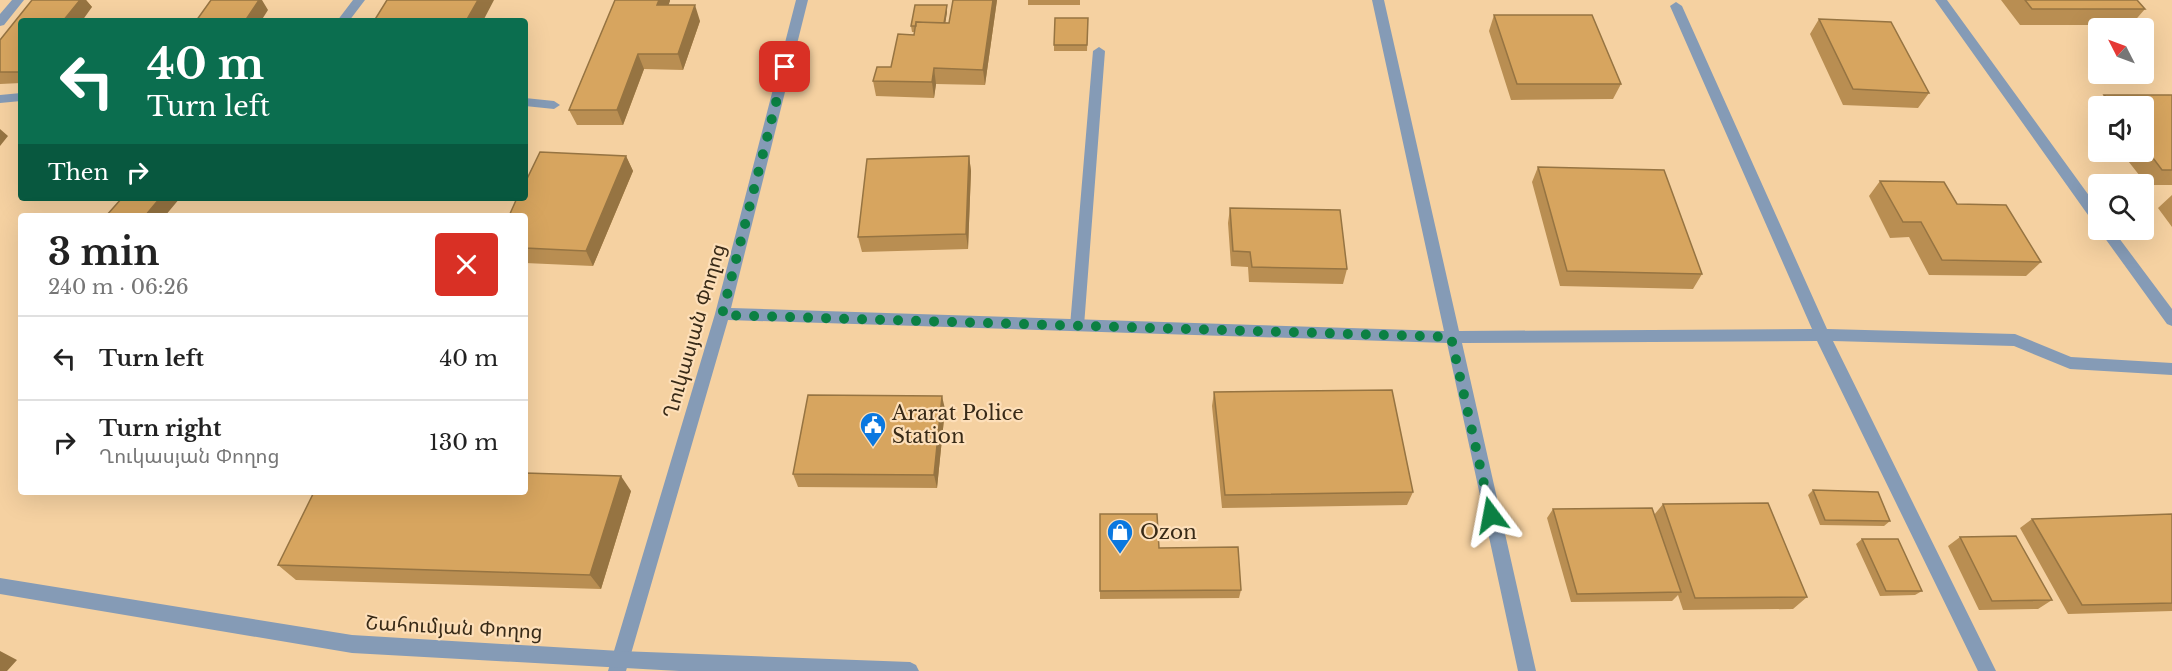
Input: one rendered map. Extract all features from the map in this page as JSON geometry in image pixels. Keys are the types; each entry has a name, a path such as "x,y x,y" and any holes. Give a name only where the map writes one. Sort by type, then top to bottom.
{"street":[{"path":"0,22 18,0"},
{"path":"345,18 359,0"},
{"name":"Ղուկասյան Փողոց","path":"618,665 722,315 802,0"},
{"path":"1378,0 1527,671"},
{"path":"1941,0 2088,205"},
{"path":"1676,6 1822,335 1987,671"},
{"path":"1077,326 1099,51"},
{"path":"0,99 18,97"},
{"path":"528,102 554,105"},
{"path":"2113,240 2172,320"},
{"path":"722,315 1451,337 1822,335 2015,340 2070,363 2172,369"},
{"name":"Շահումյան Փողոց","path":"0,586 352,644 618,665 910,671"}],"building":[{"path":"32,0 80,0 65,18 18,18 18,72 0,72 0,40"},
{"path":"211,0 259,0 247,18 198,18"},
{"path":"387,0 478,0 468,18 376,18"},
{"path":"615,0 659,0 657,5 695,5 678,54 638,54 617,110 569,110"},
{"path":"953,0 993,0 983,70 934,68 932,82 873,81 877,67 891,67 898,34 914,35 916,22 949,23"},
{"path":"2025,0 2137,0 2145,9 2032,9"},
{"path":"915,5 947,5 944,23 916,22 916,26 911,26"},
{"path":"1494,15 1592,15 1621,84 1517,84"},
{"path":"1055,18 1088,18 1087,45 1054,45"},
{"path":"1819,19 1891,22 1929,93 1853,89"},
{"path":"2172,95 2172,170 2162,170 2154,159 2154,96 2105,96"},
{"path":"540,152 626,156 586,251 528,248 528,213 510,213 516,201 528,201 528,177"},
{"path":"969,156 966,234 858,237 867,159"},
{"path":"1538,167 1664,170 1702,274 1567,271"},
{"path":"1880,181 1944,182 1957,204 2006,205 2041,262 1942,260 1921,222 1903,222"},
{"path":"119,201 158,201 148,213 109,213"},
{"path":"1230,208 1340,210 1347,269 1252,267 1250,252 1233,251"},
{"path":"1392,390 1413,492 1225,495 1214,392"},
{"name":"Ararat Police Station","path":"808,395 942,396 934,475 793,474"},
{"path":"528,473 621,476 590,575 278,565 313,495 528,495"},
{"path":"1813,490 1878,492 1890,521 1825,520"},
{"path":"1768,503 1807,597 1695,598 1663,504"},
{"path":"1652,508 1681,592 1577,594 1553,509"},
{"path":"1100,514 1157,514 1159,548 1238,547 1241,590 1100,591"},
{"path":"2172,514 2172,603 2082,605 2032,519"},
{"path":"2016,536 2052,600 1992,601 1960,537"},
{"path":"1862,539 1898,539 1922,591 1886,591"}],"place":[{"name":"Ararat Police Station","path":"873,448"},
{"name":"Ozon","path":"1120,555"}],"route":[{"path":"785,67 722,315 1451,337 1491,515"}]}
